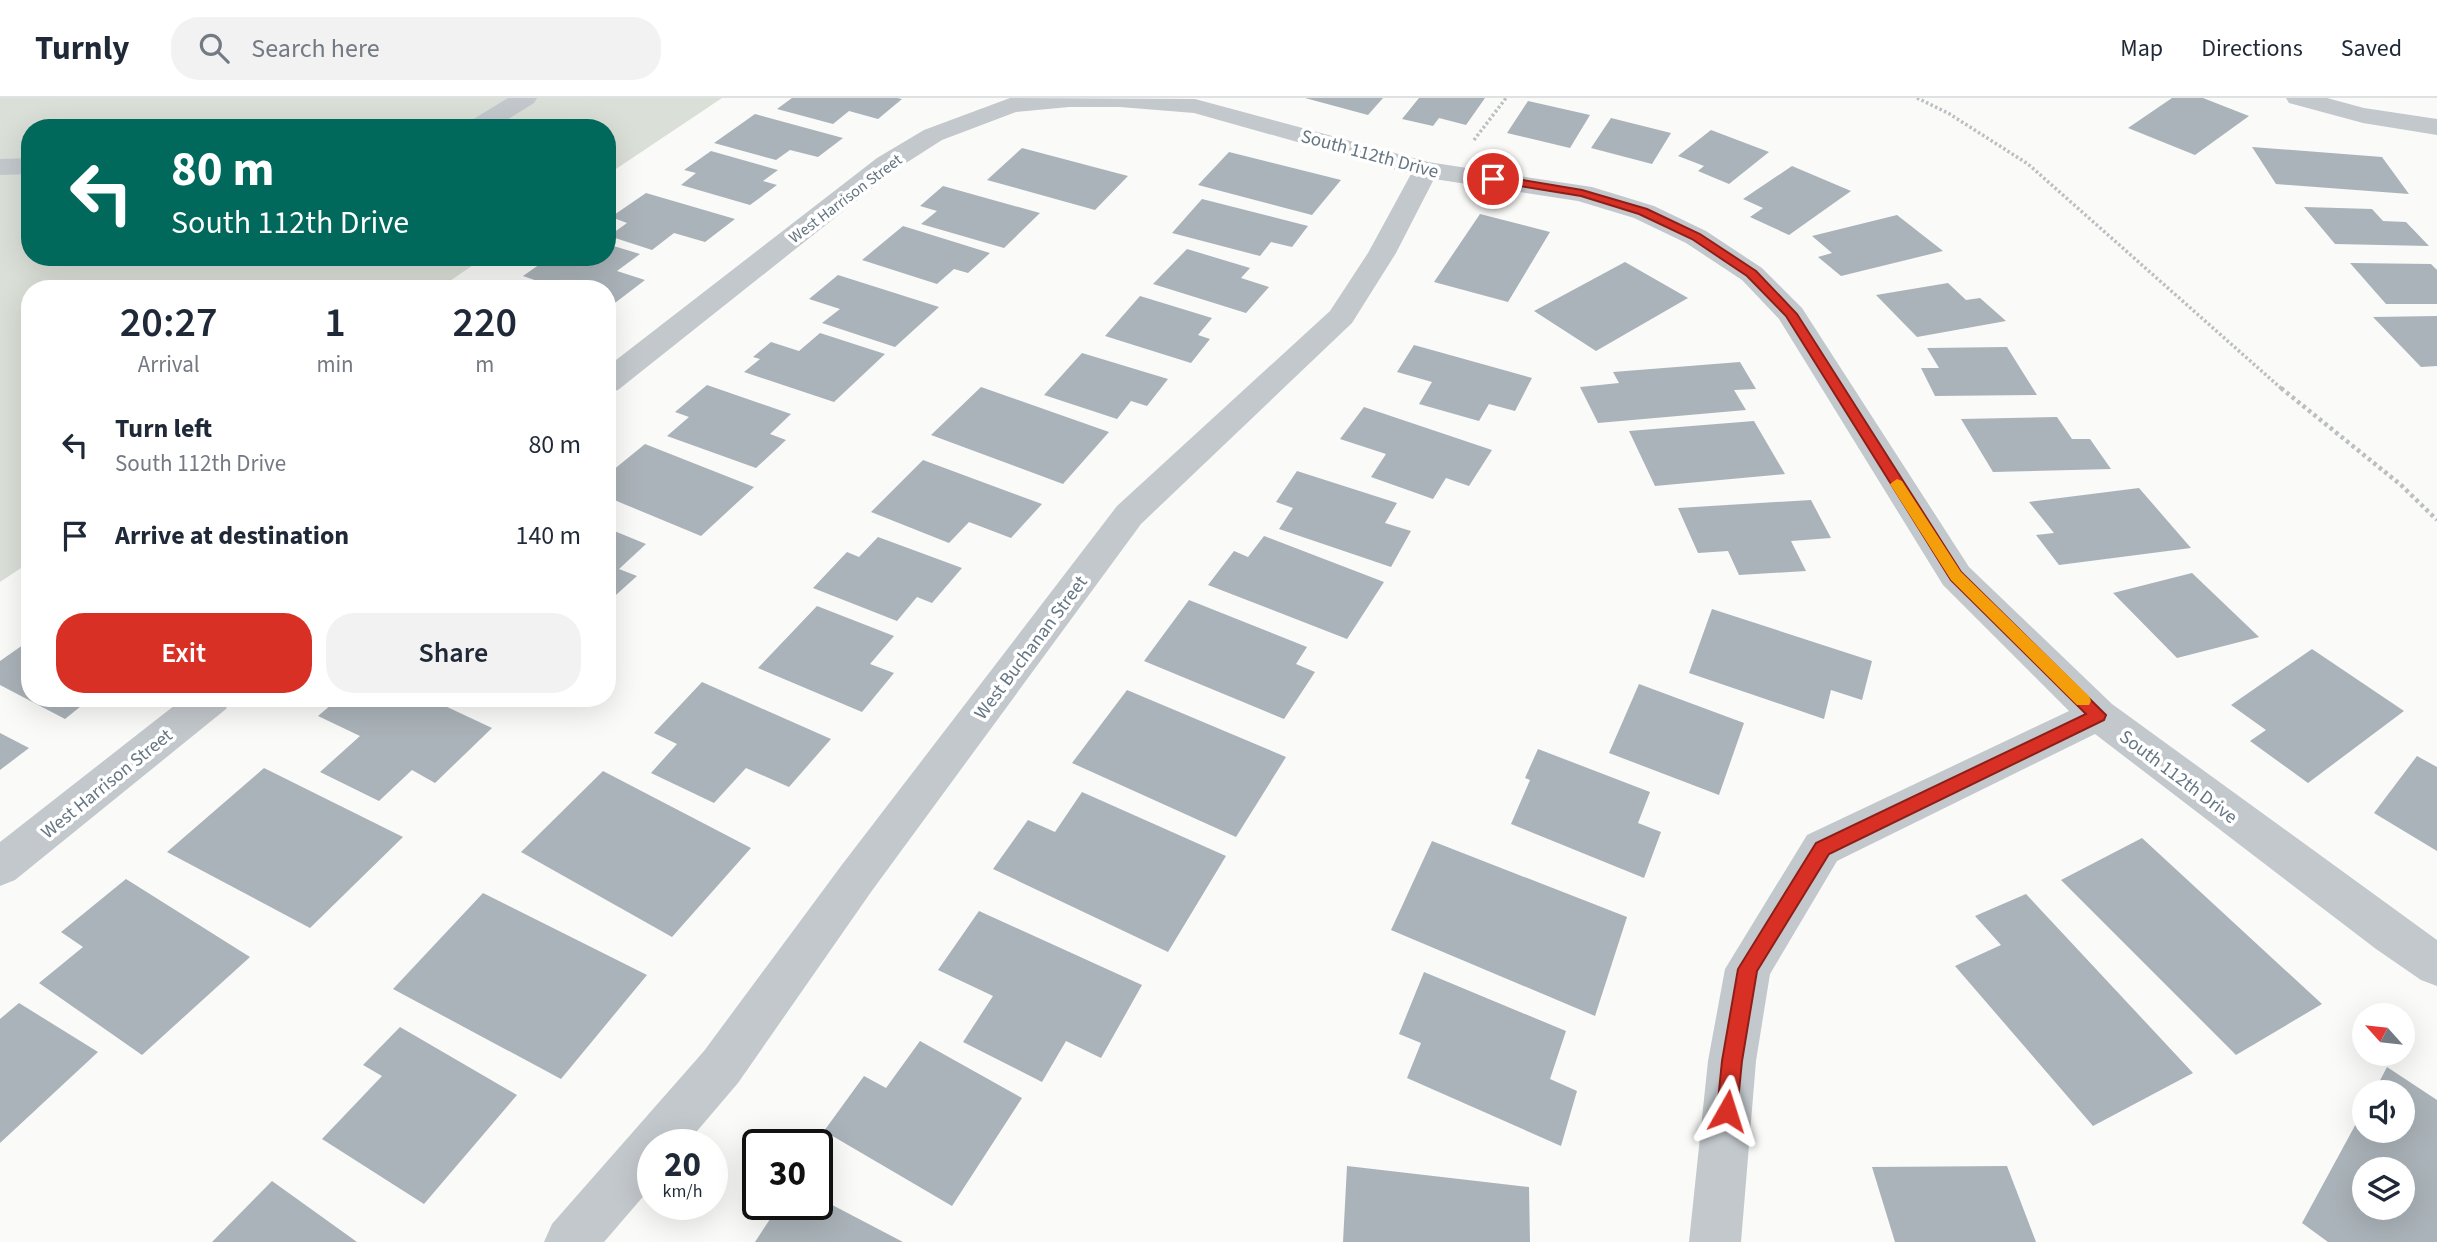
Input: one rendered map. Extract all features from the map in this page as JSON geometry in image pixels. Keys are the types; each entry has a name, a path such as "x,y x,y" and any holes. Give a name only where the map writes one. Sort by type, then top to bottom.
{"street":[{"path":"491,119 525,98"},
{"path":"2298,98 2363,115 2437,127"},
{"name":"South 112th Drive","path":"1121,99 1195,106 1440,172 1582,193 1643,212 1696,237 1752,274 1791,314 1956,576 2098,715 2381,927 2437,965"},
{"name":"West Harrison Street","path":"616,376 886,164 933,135 1012,105 1121,99"},
{"path":"0,167 21,166"},
{"name":"West Buchanan Street","path":"667,1129 721,1067 856,880 1129,515 1341,317 1382,253 1440,172"},
{"name":"West Harrison Street","path":"0,867 201,707"},
{"path":"1715,1242 1732,1061 1748,969 1822,848 2098,715"},
{"name":"West Buchanan Street","path":"570,1242 637,1164"}],"path":[{"path":"1440,172 1469,147 1506,98"},
{"path":"1917,98 1948,113 2028,164 2259,371 2401,485 2437,520"}],"shaded area":[{"path":"0,98 722,98 616,169 616,119 21,119 21,266 472,266 451,280 21,280 21,568 0,582"}],"building":[{"path":"792,98 902,99 878,119 849,111 833,124 777,109"},
{"path":"1305,98 1383,98 1368,115"},
{"path":"1419,98 1485,98 1466,125 1439,118 1433,126 1402,119"},
{"path":"2172,98 2203,98 2249,116 2195,155 2128,128"},
{"path":"1528,101 1590,115 1570,148 1507,133"},
{"path":"755,114 843,138 818,157 790,150 776,160 714,143"},
{"path":"1611,118 1671,133 1652,164 1591,148"},
{"path":"1711,130 1769,152 1729,184 1698,171 1704,166 1678,156"},
{"path":"2252,147 2382,157 2409,194 2276,184"},
{"path":"1022,148 1128,176 1095,210 987,180"},
{"path":"711,151 778,170 763,181 777,185 750,205 681,185 696,173 684,170"},
{"path":"1229,152 1341,180 1312,215 1198,185"},
{"path":"1792,166 1851,191 1789,235 1750,217 1763,208 1743,199"},
{"path":"943,186 1040,213 1004,248 921,224 937,211 920,206"},
{"path":"646,193 735,219 705,242 674,233 652,250 616,238 616,231 627,223 616,219 616,214"},
{"path":"1202,199 1308,226 1292,247 1271,242 1260,256 1172,233"},
{"path":"2304,207 2372,209 2383,221 2406,222 2429,246 2335,244"},
{"path":"1480,214 1550,232 1508,302 1434,282"},
{"path":"1897,215 1943,251 1841,276 1818,257 1832,253 1812,236"},
{"path":"903,226 990,253 968,273 954,269 937,284 862,260"},
{"path":"616,247 640,254 617,271 645,280 616,302 616,280 534,280 523,276 537,266 616,266"},
{"path":"1187,249 1250,268 1241,278 1269,287 1246,313 1153,284"},
{"path":"1625,262 1688,298 1596,351 1534,311"},
{"path":"2350,263 2431,264 2437,270 2437,304 2386,304"},
{"path":"838,275 939,307 895,347 822,323 840,309 809,299"},
{"path":"1948,283 1966,300 1980,298 2006,321 1917,337 1876,295"},
{"path":"1140,296 1212,318 1198,335 1210,339 1191,363 1105,336"},
{"path":"2437,316 2437,366 2421,367 2373,317"},
{"path":"820,333 885,354 834,402 744,372 760,359 753,357 771,342 799,351"},
{"path":"1414,345 1532,378 1515,411 1489,404 1479,421 1419,404 1432,382 1397,372"},
{"path":"2007,347 2037,395 1935,396 1921,368 1939,368 1927,348"},
{"path":"1082,353 1168,379 1147,406 1131,401 1117,419 1044,395"},
{"path":"1740,362 1756,389 1734,390 1746,410 1598,423 1580,387 1619,383 1613,372"},
{"path":"707,385 791,414 770,434 786,440 756,468 667,436 689,417 675,412"},
{"path":"981,387 1109,432 1063,484 931,435"},
{"path":"1364,407 1492,450 1469,486 1446,478 1433,499 1371,477 1386,454 1340,439"},
{"path":"2057,417 2072,439 2090,439 2111,469 1993,472 1961,419"},
{"path":"1754,421 1785,474 1655,486 1629,431"},
{"path":"645,444 754,487 701,536 616,501 616,468"},
{"path":"923,460 1042,504 1011,538 969,522 949,543 871,512"},
{"path":"1297,471 1397,503 1385,523 1411,531 1391,567 1279,529 1293,508 1276,502"},
{"path":"2139,488 2191,548 2059,565 2036,535 2054,533 2029,502"},
{"path":"1811,500 1831,538 1791,541 1806,571 1739,575 1728,551 1698,553 1678,508"},
{"path":"616,532 646,544 619,569 637,576 616,595"},
{"path":"1264,536 1384,582 1347,639 1208,585 1234,551 1248,557"},
{"path":"878,537 962,568 932,603 917,597 897,621 813,588 847,552 859,557"},
{"path":"2192,573 2259,637 2177,658 2113,593"},
{"path":"1189,600 1307,647 1296,664 1315,672 1284,719 1144,661"},
{"path":"817,606 894,636 870,664 894,673 862,712 758,668"},
{"path":"1712,609 1872,661 1862,700 1831,690 1824,719 1689,673"},
{"path":"21,646 21,696 0,685 0,661"},
{"path":"2312,649 2404,711 2308,783 2250,741 2266,730 2231,705"},
{"path":"702,682 831,739 789,787 746,768 714,803 651,773 677,744 654,733"},
{"path":"1639,684 1744,723 1719,795 1609,753"},
{"path":"1127,690 1286,757 1236,837 1072,763"},
{"path":"42,707 80,707 65,719"},
{"path":"328,707 447,707 492,728 435,783 412,770 379,801 320,772 360,736 318,716"},
{"path":"0,733 29,748 0,770"},
{"path":"1538,749 1650,792 1638,823 1661,832 1644,878 1511,824 1530,780 1525,778"},
{"path":"2417,756 2437,767 2437,851 2374,813"},
{"path":"264,768 403,837 310,928 167,852"},
{"path":"603,771 751,848 672,937 521,852"},
{"path":"1082,792 1226,856 1168,952 993,869 1028,820 1055,832"},
{"path":"2142,838 2322,1004 2236,1055 2061,880"},
{"path":"1432,841 1627,917 1595,1016 1391,930"},
{"path":"126,879 250,957 142,1055 39,983 83,947 61,932"},
{"path":"483,893 647,975 561,1079 393,989"},
{"path":"2026,894 2193,1073 2093,1126 1955,966 2001,945 1975,916"},
{"path":"979,911 1142,985 1101,1058 1066,1041 1042,1082 963,1042 993,996 938,970"},
{"path":"1424,972 1566,1031 1550,1079 1577,1091 1561,1146 1407,1078 1421,1043 1399,1034"},
{"path":"19,1003 98,1052 0,1143 0,1019"},
{"path":"400,1027 517,1095 424,1204 322,1139 382,1076 363,1065"},
{"path":"920,1041 1022,1098 952,1206 833,1136 833,1129 825,1129 864,1076 886,1088"},
{"path":"2387,1067 2407,1080 2380,1080"},
{"path":"2415,1085 2437,1100 2437,1242 2328,1242 2302,1223 2352,1131 2352,1143 2415,1143"},
{"path":"1347,1166 1529,1187 1530,1242 1343,1242"},
{"path":"2007,1166 2036,1242 1895,1242 1872,1167"},
{"path":"272,1181 357,1242 212,1242"},
{"path":"833,1205 903,1242 755,1242 769,1220 833,1220"}],"slow traffic":[{"path":"1897,484 1956,576 2083,701"}],"route":[{"path":"1493,179 1582,193 1643,212 1696,237 1752,274 1791,314 1956,576 2098,715 1822,848 1748,969 1732,1061 1727,1111"}]}
